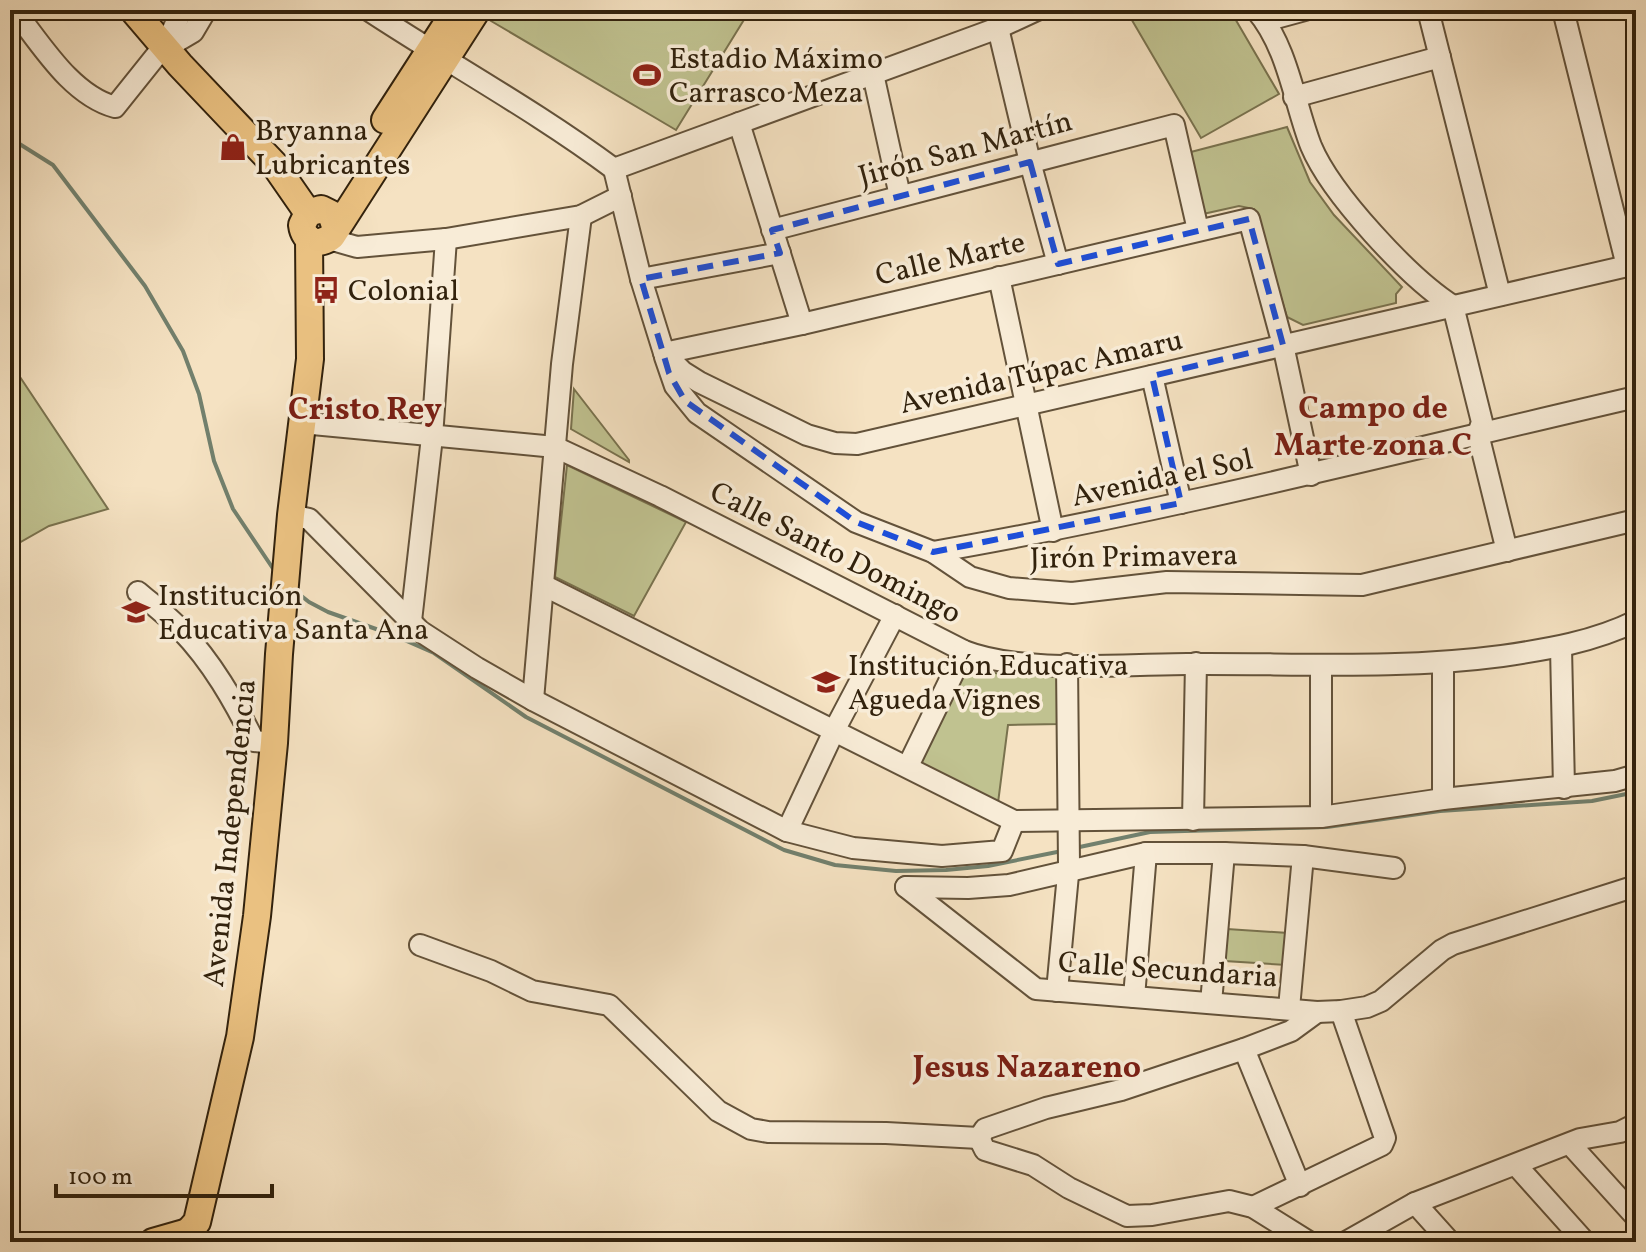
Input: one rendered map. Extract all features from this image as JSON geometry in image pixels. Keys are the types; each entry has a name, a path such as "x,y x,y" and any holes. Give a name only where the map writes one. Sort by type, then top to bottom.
{"main road":[{"path":"133,10 274,164 322,229 438,56 477,10"},
{"path":"438,56 456,10"},
{"name":"Avenida Independencia","path":"188,1237 197,1222 240,1037 257,916 291,515 310,359 310,280 322,229"},
{"path":"153,1242 188,1237"}],"street":[{"path":"14,10 77,84 100,103 115,107 165,47 182,10"},
{"path":"165,47 193,32 206,10"},
{"path":"368,10 538,116 614,169 641,279 664,353"},
{"path":"614,169 998,28 1037,10"},
{"path":"1305,10 1260,15 1284,62 1313,149 1351,209 1430,291 1453,306 1482,422 1478,434 1507,551"},
{"path":"1428,10 1500,295"},
{"path":"1563,10 1632,265"},
{"path":"998,28 1058,264"},
{"path":"1294,97 1440,57"},
{"path":"873,74 900,196"},
{"path":"739,123 802,324"},
{"name":"Jirón San Martín","path":"772,230 1174,125 1198,230"},
{"path":"322,229 357,247 446,239 581,216 621,196"},
{"path":"533,700 562,364 581,216"},
{"name":"Calle Marte","path":"664,353 802,324 1249,219 1283,345"},
{"path":"411,621 432,437 446,239"},
{"path":"641,279 780,253"},
{"name":"Avenida Túpac Amaru","path":"664,353 683,372 699,382 807,435 835,443 857,444 1632,265"},
{"path":"999,277 1053,531"},
{"path":"1283,345 1311,475"},
{"name":"Jirón Primavera","path":"664,353 675,386 697,413 856,522 933,552 970,577 1009,588 1072,593 1167,582 1362,585 1636,520"},
{"path":"1152,376 1181,503"},
{"name":"Avenida el Sol","path":"933,552 1053,531 1311,475 1636,397"},
{"name":"Calle Santo Domingo","path":"302,423 555,447 660,496 986,660 1067,664 1443,664 1561,647 1606,636 1636,621"},
{"path":"291,515 309,519 420,631 477,668 787,831 853,848 942,856 1002,851 1014,821"},
{"path":"543,585 1014,821 1069,827 1321,817 1443,799 1564,788 1636,775"},
{"path":"138,592 181,629 206,659 236,705 254,741 274,743"},
{"path":"787,831 835,729 895,615"},
{"path":"1561,647 1564,788"},
{"path":"908,766 964,651"},
{"path":"1193,820 1196,663"},
{"path":"1057,991 1068,868 1067,664"},
{"path":"1443,664 1443,799"},
{"path":"1321,665 1321,817"},
{"path":"1068,868 1146,853 1303,856 1394,868"},
{"path":"1134,997 1146,853"},
{"path":"1211,1003 1224,853"},
{"path":"1289,1008 1303,856"},
{"name":"Calle Secundaria","path":"1068,868 1009,885 906,887 1031,987 1317,1012 1367,1007 1381,1001 1453,944 1636,886"},
{"path":"420,945 491,971 532,991 609,1005 718,1111 751,1129 979,1138"},
{"path":"1253,1207 1382,1145 1385,1138 1341,1011"},
{"path":"979,1138 985,1129 1022,1116 1121,1090 1244,1049 1291,1031 1317,1012"},
{"path":"1244,1049 1300,1186"},
{"path":"1346,1242 1415,1203 1580,1139 1620,1132 1636,1124"},
{"path":"979,1138 985,1150 1033,1165 1069,1188 1127,1216 1152,1215 1229,1201 1253,1207 1309,1242"},
{"path":"1570,1144 1636,1217"},
{"path":"1516,1165 1585,1242"},
{"path":"1415,1203 1450,1242"}],"highlighted area":[{"path":"1030,162 1058,264 1249,219 1283,345 1152,376 1181,503 933,552 856,522 685,401 669,373 641,279 780,253 772,230"}],"green space":[{"name":"Estadio Máximo Carrasco Meza","path":"497,10 750,10 676,130 491,21"},
{"path":"1126,10 1230,10 1279,94 1201,138"},
{"path":"1287,127 1310,182 1334,215 1402,287 1396,294 1396,303 1303,325 1287,317 1254,209 1239,206 1203,214 1187,153"},
{"path":"10,362 108,509 49,526 10,548"},
{"path":"574,389 629,460 629,462 571,429"},
{"path":"567,465 686,522 634,616 555,577"},
{"path":"964,663 1005,676 1060,675 1060,724 1008,725 998,803 916,761"},
{"path":"1227,929 1288,933 1286,965 1225,961"}],"waterway":[{"path":"10,138 53,165 145,286 183,351 199,394 214,461 233,509 276,573"},
{"path":"294,590 328,612 434,653 526,717 784,850 835,865 896,871 988,866 1062,851"},
{"path":"1075,848 1150,832 1327,827 1440,811 1592,801 1636,792"}],"place":[{"name":"Estadio Máximo Carrasco Meza","path":"647,75"},
{"name":"Bryanna Lubricantes","path":"233,147"},
{"name":"Colonial","path":"326,290"},
{"name":"Institución Educativa Santa Ana","path":"136,612"},
{"name":"Institución Educativa Agueda Vignes","path":"826,682"}],"district":[{"name":"Cristo Rey","path":"365,408"},
{"name":"Campo de Marte zona C","path":"1373,426"},
{"name":"Jesus Nazareno","path":"1027,1066"}]}
